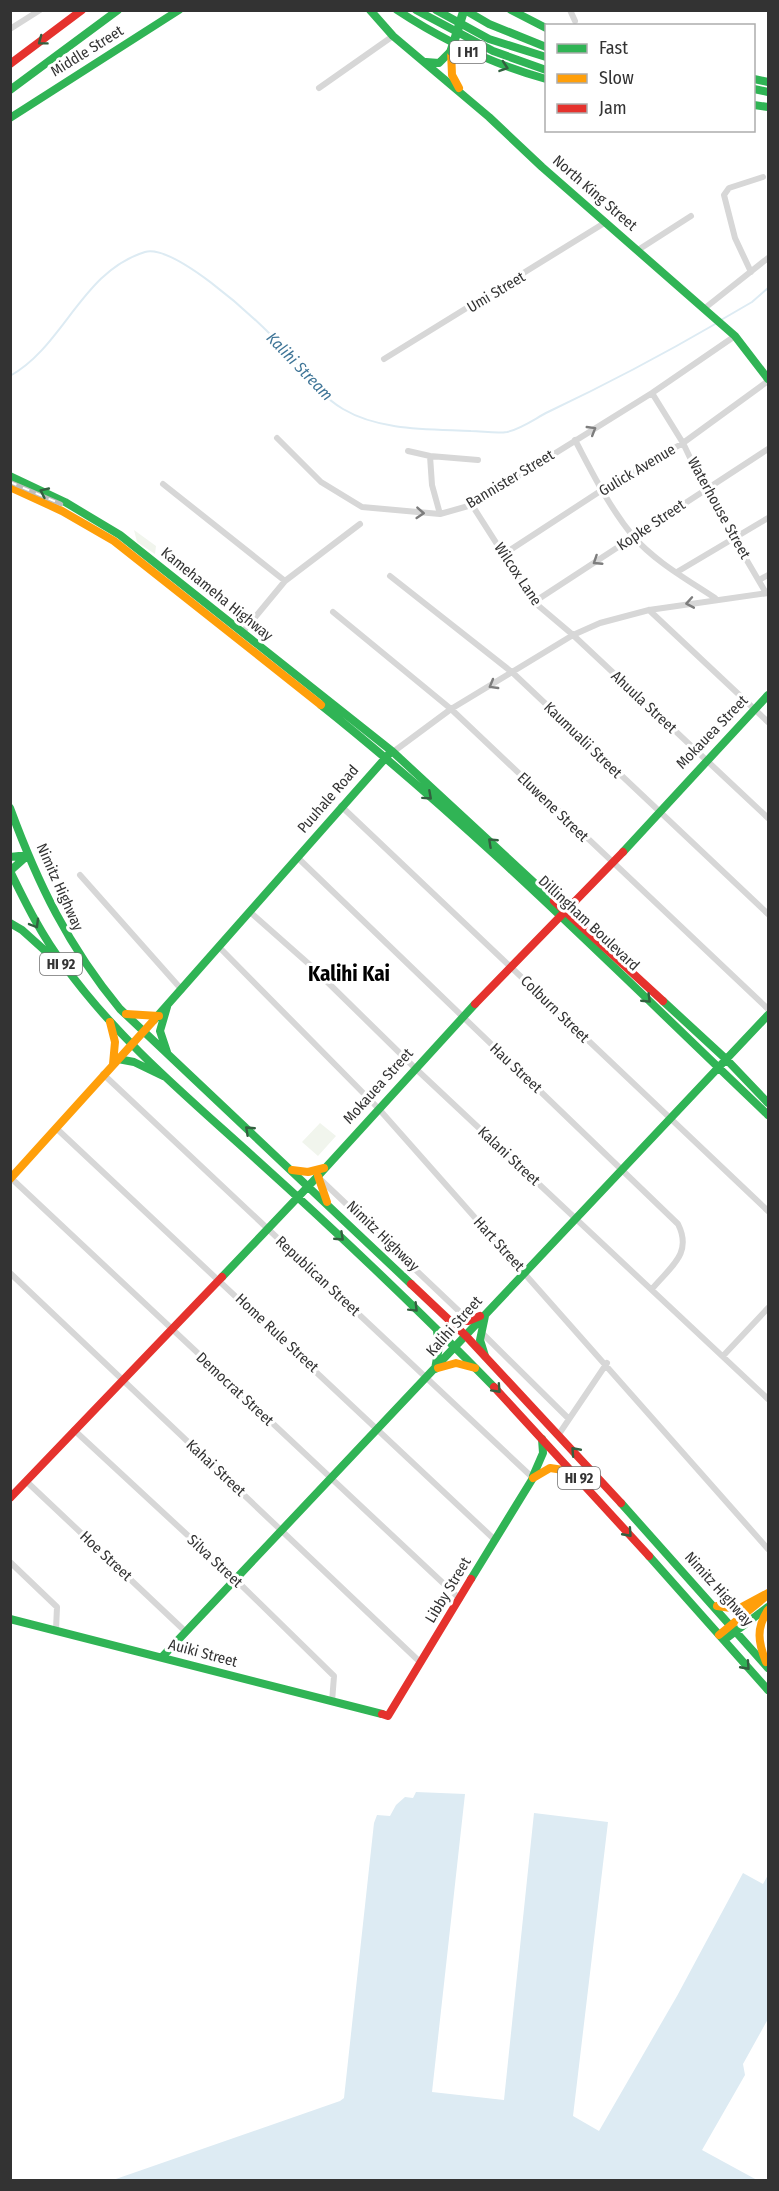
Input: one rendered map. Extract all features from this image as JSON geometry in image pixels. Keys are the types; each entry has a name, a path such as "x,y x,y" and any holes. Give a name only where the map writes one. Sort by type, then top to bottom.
{"main road":[{"path":"10,64 82,10"},
{"path":"10,90 118,10"},
{"name":"Middle Street","path":"10,118 179,10"},
{"name":"North King Street","path":"370,10 393,36 462,93 731,333 768,380"},
{"name":"I H1","path":"397,10 463,50 520,73 545,79"},
{"path":"416,10 493,51 545,70"},
{"path":"436,10 450,20 494,40 545,57"},
{"path":"462,93 452,75 451,51 465,10"},
{"name":"I H1","path":"465,10 489,24 545,47"},
{"path":"511,10 545,27"},
{"path":"423,61 439,63 451,51"},
{"name":"Kamehameha Highway","path":"10,476 65,502 120,535 240,636"},
{"name":"Kamehameha Highway","path":"10,487 62,511 114,541 240,636 389,754"},
{"name":"Mokauea Street","path":"10,1498 318,1176 462,1017 612,864 706,759 768,695"},
{"name":"Puuhale Road","path":"11,1179 115,1061 159,1016 389,754"},
{"name":"Dillingham Boulevard","path":"389,754 727,1060 768,1103"},
{"name":"Nimitz Highway","path":"10,808 49,906 70,945 97,983 124,1014 327,1202 486,1356 559,1434 768,1668"},
{"path":"10,857 28,855"},
{"path":"10,871 28,855"},
{"name":"Nimitz Highway","path":"10,871 33,922 63,967 110,1020 170,1080 477,1368 575,1473 768,1690"},
{"name":"Dillingham Boulevard","path":"563,912 768,1115"},
{"path":"10,923 22,930 63,967"},
{"path":"167,1007 160,1031 162,1042 171,1059"},
{"path":"124,1014 147,1018 159,1016"},
{"name":"Kalihi Street","path":"162,1657 768,1016"},
{"path":"110,1020 115,1042 115,1061 134,1062 170,1080"},
{"path":"292,1170 308,1172 325,1167"},
{"path":"318,1176 327,1202"},
{"path":"450,1321 465,1321 486,1313"},
{"path":"486,1313 481,1331 481,1346 486,1356"},
{"path":"437,1331 439,1347 435,1369 456,1363 477,1368"},
{"name":"Libby Street","path":"388,1716 532,1478 543,1453 541,1436"},
{"path":"532,1478 549,1467 562,1467 575,1473"},
{"path":"712,1604 724,1610 740,1611 768,1594"},
{"path":"734,1628 768,1594"},
{"path":"722,1637 768,1608"},
{"path":"768,1608 758,1629 757,1640 768,1668"},
{"name":"Auiki Street","path":"10,1619 388,1716"}],"street":[{"path":"10,30 40,10"},
{"path":"570,10 575,21"},
{"path":"319,88 393,36"},
{"path":"751,272 735,238 724,195 729,188 763,177"},
{"path":"638,250 691,216"},
{"name":"Umi Street","path":"384,360 606,222"},
{"path":"707,311 768,258"},
{"name":"Bannister Street","path":"277,438 321,482 362,507 440,514 472,506 652,393 731,333"},
{"name":"Gulick Avenue","path":"504,554 602,490 683,443 768,380"},
{"name":"Waterhouse Street","path":"652,393 683,443 705,489 767,593"},
{"path":"574,440 602,490 634,537 677,572 716,598"},
{"name":"Kopke Street","path":"534,602 768,449"},
{"path":"408,451 430,456 478,460"},
{"path":"430,456 431,478 440,514"},
{"path":"164,484 285,581"},
{"name":"Wilcox Lane","path":"472,506 534,602 573,635"},
{"path":"677,572 768,518"},
{"path":"240,636 285,581 360,524"},
{"path":"759,580 768,575"},
{"name":"Kaumualii Street","path":"390,576 513,673 768,914"},
{"name":"Puuhale Road","path":"389,754 451,709 573,635 600,623 649,610 716,598 767,593"},
{"path":"649,610 768,722"},
{"name":"Eluwene Street","path":"333,612 451,709 612,864 768,1009"},
{"name":"Ahuula Street","path":"573,635 768,818"},
{"name":"Colburn Street","path":"341,806 768,1210"},
{"name":"Hau Street","path":"297,858 678,1224 685,1238 683,1251 652,1289"},
{"path":"80,875 182,990"},
{"name":"Kalani Street","path":"250,912 310,965 415,1068 768,1399"},
{"name":"Hart Street","path":"219,948 378,1108 607,1363 768,1549"},
{"name":"Republican Street","path":"104,1074 532,1478"},
{"name":"Home Rule Street","path":"56,1128 495,1540"},
{"path":"318,1176 461,1313 465,1321"},
{"name":"Democrat Street","path":"11,1179 460,1599"},
{"name":"Kahai Street","path":"10,1273 421,1663"},
{"path":"723,1356 768,1308"},
{"path":"481,1331 568,1418"},
{"path":"559,1434 607,1363"},
{"name":"Silva Street","path":"74,1430 236,1580 334,1676 332,1702"},
{"name":"Hoe Street","path":"26,1481 186,1632"},
{"path":"10,1562 57,1607 56,1630"}],"shaded area":[{"path":"134,530 156,546 155,554 137,542"},
{"path":"320,1123 336,1136 318,1156 302,1142"},
{"path":"416,1792 465,1794 432,2092 504,2100 534,1813 608,1822 573,2116 599,2131 677,1996 743,1873 763,1884 768,1875 768,2019 743,2064 745,2075 702,2150 757,2180 113,2180 344,2098 374,1823 377,1815 390,1816 396,1805 405,1797 413,1798"}],"waterway":[{"name":"Kalihi Stream","path":"10,376 29,363 45,347 105,275 123,262 145,252 158,252 174,259 192,269 230,297 280,344 313,384 332,402 357,416 405,428 494,433 512,431 717,323"},
{"name":"Kalihi Stream","path":"721,320 752,302 768,288"}],"railway":[{"path":"10,482 61,504"}],"traffic: fast":[{"path":"10,90 118,10"},
{"path":"10,118 179,10"},
{"path":"370,10 393,36 489,117 542,167 735,336 768,379"},
{"path":"397,10 469,51 545,79"},
{"path":"416,10 493,51 545,70"},
{"path":"436,10 489,39 545,57"},
{"path":"451,51 464,10"},
{"path":"465,10 489,24 545,47"},
{"path":"511,10 545,27"},
{"path":"426,62 439,63 451,51"},
{"path":"755,79 768,82"},
{"path":"755,89 768,92"},
{"path":"755,105 768,107"},
{"path":"10,476 65,502 120,535 393,752 554,901"},
{"path":"623,852 768,695"},
{"path":"321,705 380,753 493,853 768,1115"},
{"path":"154,1020 389,754"},
{"path":"10,808 32,863 56,913 85,962 120,1009 411,1284"},
{"path":"10,857 28,855"},
{"path":"10,871 28,855"},
{"path":"10,871 28,908 64,965 131,1044 378,1272 494,1387"},
{"path":"10,923 22,930 61,965"},
{"path":"663,1001 727,1060 768,1103"},
{"path":"222,1277 475,1004"},
{"path":"167,1007 160,1031 167,1052"},
{"path":"162,1657 768,1015"},
{"path":"118,1059 134,1062 163,1076"},
{"path":"485,1316 480,1340 485,1356"},
{"path":"435,1369 439,1347 437,1331"},
{"path":"533,1476 543,1453 542,1439"},
{"path":"471,1579 533,1478"},
{"path":"621,1503 768,1668"},
{"path":"649,1556 768,1690"},
{"path":"724,1640 768,1607"},
{"path":"10,1619 382,1714"}],"traffic: slow":[{"path":"451,51 452,75 459,88"},
{"path":"10,487 62,511 114,541 321,705"},
{"path":"126,1014 159,1016"},
{"path":"10,1179 154,1020"},
{"path":"110,1022 115,1042 113,1064"},
{"path":"292,1170 308,1172 324,1168"},
{"path":"318,1176 327,1202"},
{"path":"438,1368 456,1363 475,1368"},
{"path":"533,1478 550,1468 570,1471"},
{"path":"717,1606 738,1609 768,1593"},
{"path":"719,1635 764,1598"},
{"path":"766,1662 761,1648 760,1629 768,1610"}],"traffic: jam":[{"path":"10,64 82,10"},
{"path":"475,1004 623,852"},
{"path":"554,901 663,1001"},
{"path":"10,1498 222,1277"},
{"path":"411,1284 466,1336 621,1503"},
{"path":"450,1321 468,1321 480,1316"},
{"path":"494,1387 649,1556"},
{"path":"382,1714 388,1716 471,1579"}],"district":[{"name":"Kalihi Kai","path":"349,974"}]}
